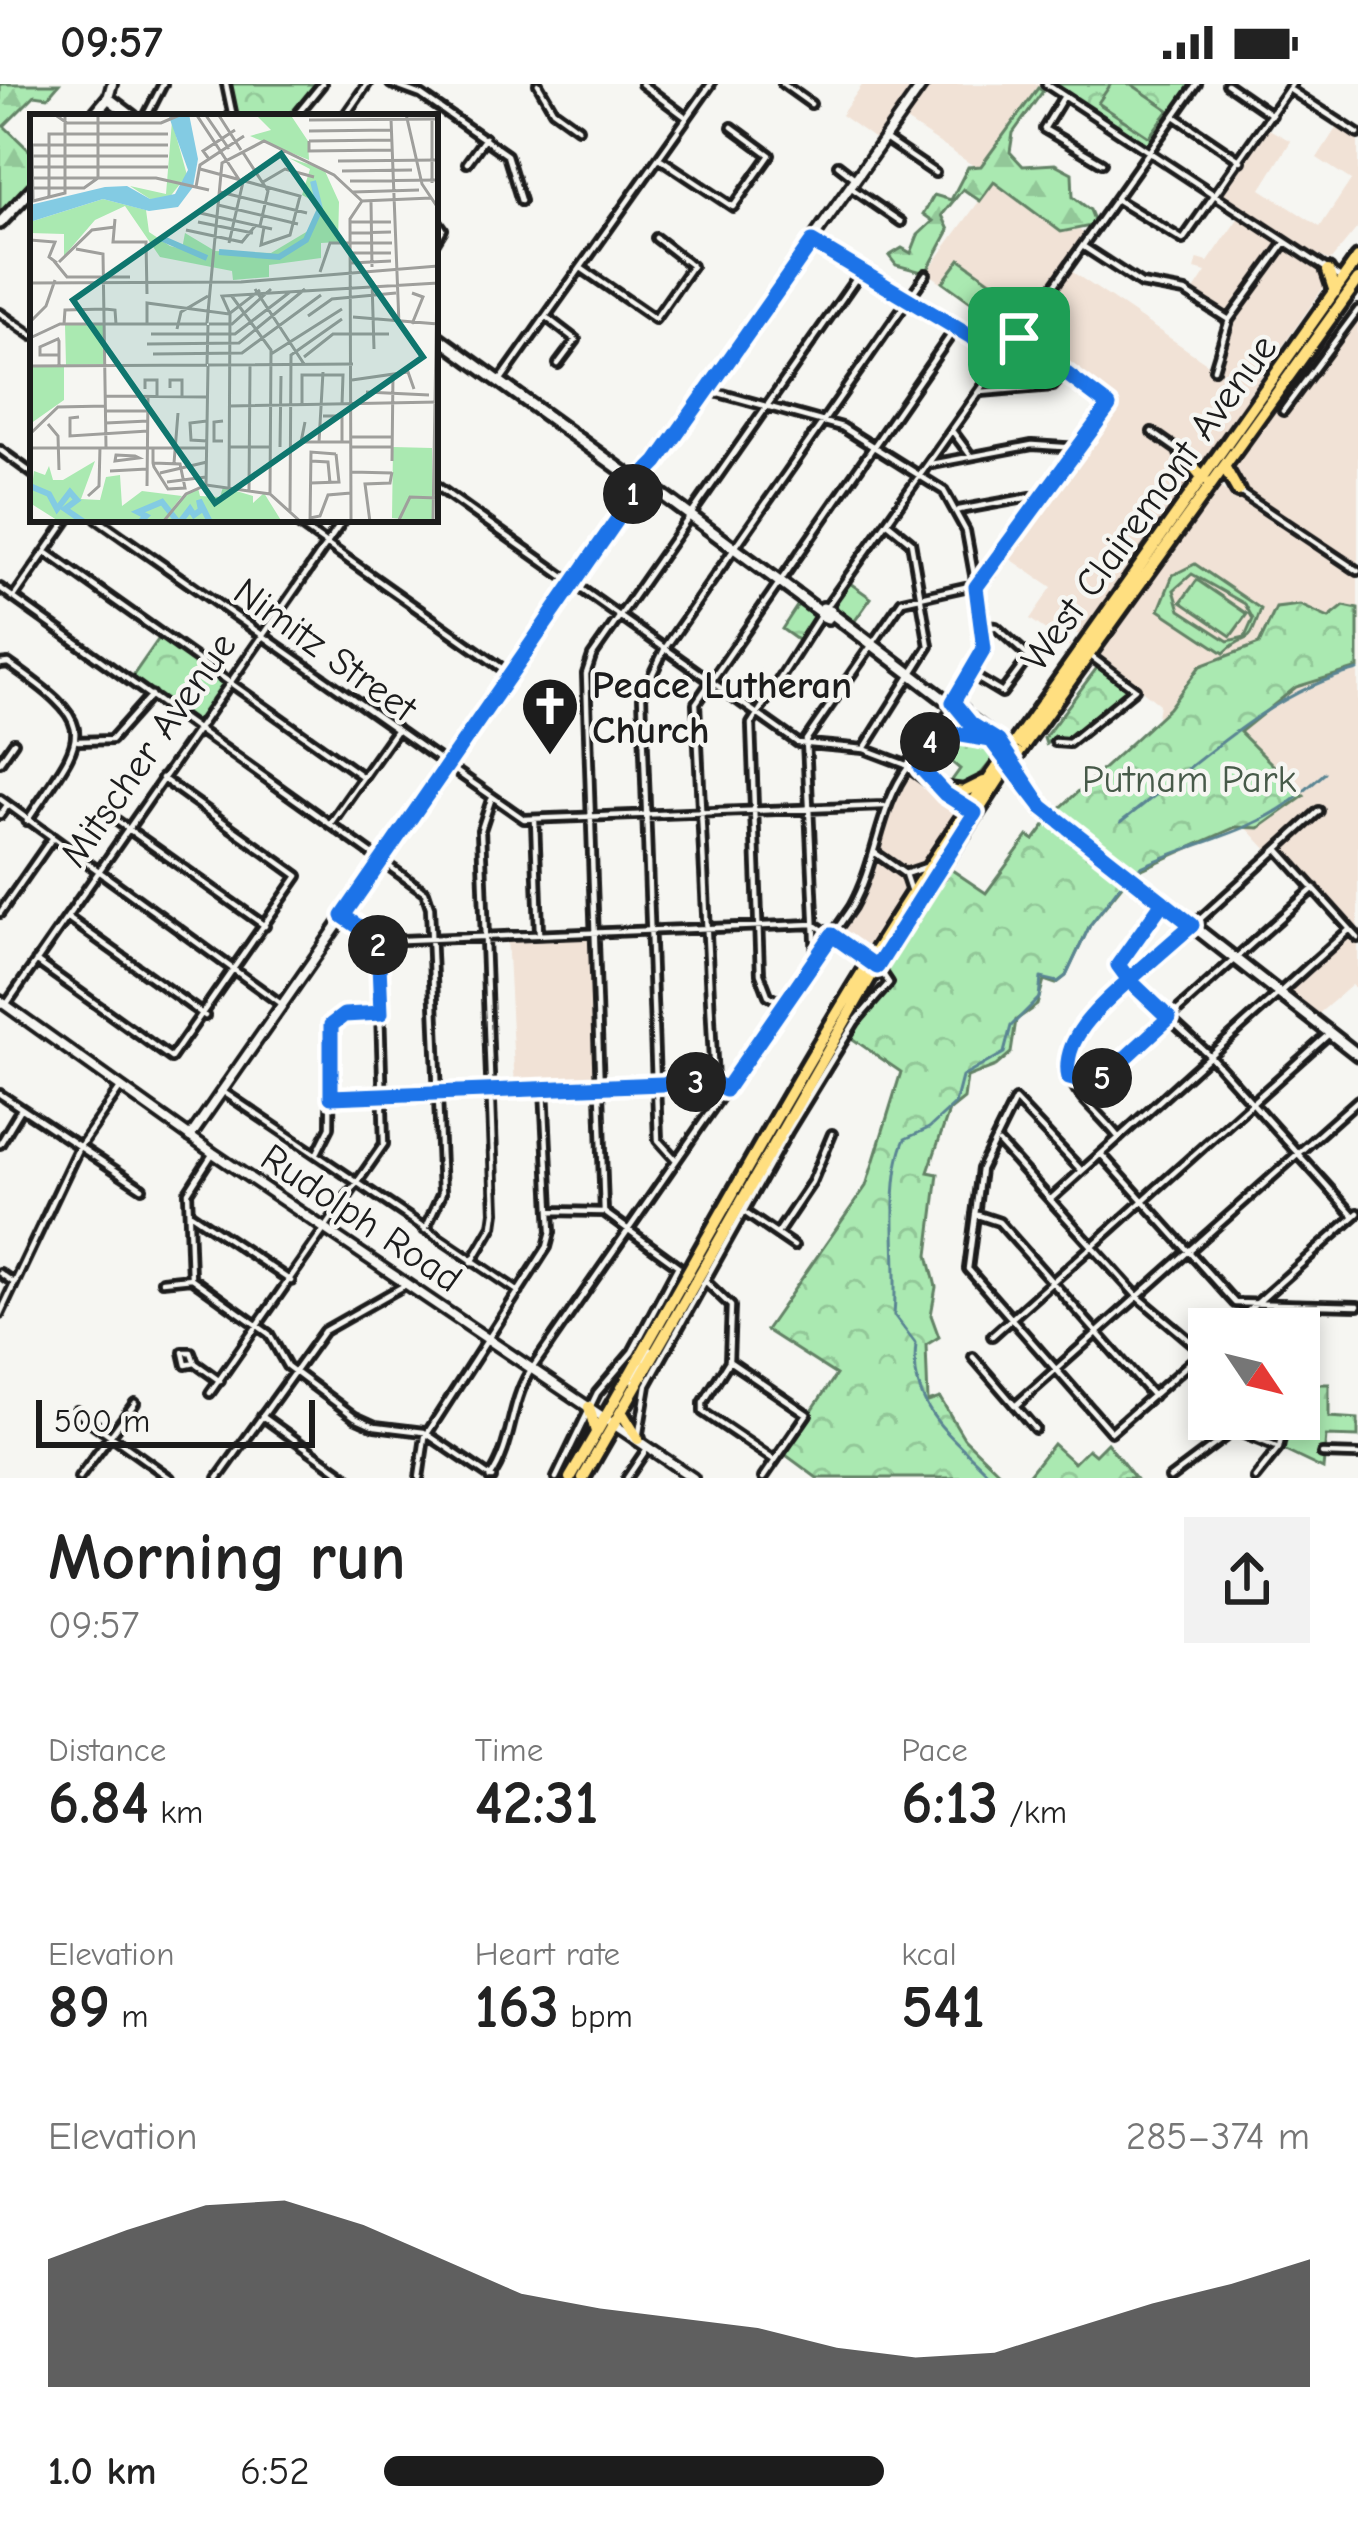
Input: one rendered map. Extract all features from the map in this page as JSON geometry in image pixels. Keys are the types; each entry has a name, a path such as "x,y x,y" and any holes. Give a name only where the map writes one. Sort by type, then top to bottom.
{"main road":[{"path":"95,114 108,98 129,114"},
{"path":"0,223 30,194"},
{"name":"West Clairemont Avenue","path":"1210,476 1226,465 1350,286 1358,258"},
{"path":"1328,271 1350,286 1358,270"},
{"name":"West Clairemont Avenue","path":"977,814 987,781 999,772 1210,476 1253,406 1350,286"},
{"path":"438,337 935,691 980,735 1011,749"},
{"path":"1182,453 1210,476"},
{"path":"1226,465 1238,491"},
{"path":"956,716 1011,749 1042,807 1358,1055"},
{"path":"929,780 919,764 923,748 956,716"},
{"path":"956,716 909,766 977,814"},
{"path":"934,739 950,733 980,735"},
{"path":"577,1478 610,1421 682,1267 867,960 884,954 977,814 999,772"},
{"path":"950,795 987,781"},
{"path":"950,795 956,823"},
{"path":"595,1436 624,1406 867,960 956,823 977,814"},
{"path":"884,954 889,976"},
{"path":"624,1406 621,1418 643,1443"},
{"path":"577,1478 595,1436 597,1423 589,1407"}],"street":[{"path":"108,98 112,84"},
{"path":"148,114 164,84"},
{"path":"226,84 232,114"},
{"path":"297,114 322,84"},
{"path":"346,114 367,84"},
{"path":"391,84 422,95 507,154 520,201"},
{"path":"538,84 553,110 578,128"},
{"path":"641,84 688,118"},
{"path":"500,381 711,84"},
{"path":"783,84 811,104"},
{"path":"190,1137 923,84"},
{"path":"1046,84 1328,271"},
{"path":"784,1005 763,986 754,812 755,713 1197,84"},
{"path":"1227,84 1272,115"},
{"path":"1117,200 1183,240 1291,86 1358,134"},
{"path":"1064,96 1044,129 1102,163"},
{"path":"1175,116 1240,161"},
{"path":"659,158 733,207 770,155 732,127"},
{"path":"467,163 485,138"},
{"path":"885,139 935,173"},
{"path":"838,165 902,222"},
{"path":"581,268 655,319 692,266 656,238"},
{"path":"812,242 1005,357"},
{"path":"1214,369 1229,320 1285,243"},
{"path":"1084,247 1141,284 1185,292 1229,320"},
{"path":"604,1212 586,674 592,656 862,270"},
{"path":"676,1160 658,1140 642,696 664,648 926,274"},
{"path":"1283,411 1358,310"},
{"path":"0,313 30,334"},
{"path":"547,316 576,340 558,364"},
{"path":"714,1082 695,713 709,680 957,326"},
{"path":"815,960 806,744 902,601 976,587 1108,402 1019,338"},
{"path":"981,392 1053,386 1066,371"},
{"path":"708,390 824,420 875,444 922,475 958,510 983,626 982,655 956,716"},
{"path":"953,432 970,454"},
{"path":"1152,432 1182,453"},
{"path":"931,464 1032,445 1079,448"},
{"path":"0,450 30,472"},
{"path":"1210,476 1358,571"},
{"path":"162,1281 191,1278 259,1327 294,1372 356,1417 427,1434 491,1478 507,1446 516,1401 532,1369 861,890 884,806 909,766 864,749 806,744 755,713 438,487"},
{"path":"958,510 1031,497 1041,500"},
{"path":"14,597 66,522"},
{"name":"Nimitz Street","path":"101,522 513,815 536,820 884,806"},
{"path":"295,522 510,674"},
{"name":"Mitscher Avenue","path":"2,1007 342,522"},
{"path":"864,749 929,646 911,542 889,524"},
{"path":"46,552 364,777"},
{"path":"0,588 424,892 432,938 441,1203 425,1230"},
{"path":"972,675 1002,693 1029,657 1028,650 995,627 983,626"},
{"path":"1055,742 1069,743 1136,689 1084,651"},
{"path":"2,663 69,709 78,741 27,821"},
{"path":"78,741 111,740 151,695"},
{"path":"331,824 395,732"},
{"path":"0,762 14,742"},
{"path":"36,961 171,1058 205,1016 298,876 162,778"},
{"path":"0,799 50,840 281,1004"},
{"path":"472,1262 494,1226 495,1212 481,830 491,800"},
{"path":"0,815 7,805"},
{"path":"103,811 265,926"},
{"path":"1119,1138 1074,1091 1069,1078 1067,1058 1084,1025 1319,811"},
{"path":"536,820 539,934"},
{"path":"0,913 50,840"},
{"path":"1278,848 1358,938"},
{"path":"874,852 905,874 910,891"},
{"path":"905,874 926,867"},
{"path":"1092,1105 1096,1085 1314,888"},
{"path":"1163,902 1118,965 1210,1056 1356,1214 1252,1308"},
{"path":"343,916 378,940 814,924 889,976 840,1048 645,1390 643,1443 627,1478"},
{"path":"66,917 205,1016"},
{"path":"1051,1199 1350,929"},
{"path":"211,1393 384,1144 378,940"},
{"name":"Rudolph Road","path":"2,1007 693,1478"},
{"path":"316,1155 330,1127 331,1025 344,1015 381,1013"},
{"path":"992,1336 1330,1033"},
{"path":"1069,1078 1096,1085"},
{"path":"331,1097 714,1082 725,1090"},
{"path":"0,1314 78,1149 121,1087"},
{"path":"419,1478 427,1434 547,1247 550,1211 544,1088"},
{"path":"222,1091 519,1292"},
{"path":"0,1094 142,1188"},
{"path":"1082,1171 1016,1100 981,1169 968,1269 1112,1432 1188,1367"},
{"path":"1015,1406 1358,1100"},
{"path":"0,1144 21,1109"},
{"path":"777,1234 812,1182 832,1134"},
{"path":"998,1141 1137,1296 1188,1337"},
{"path":"191,1278 188,1192 213,1154"},
{"path":"1101,1154 1231,1300 1255,1305 1358,1306"},
{"path":"550,1211 604,1212 682,1267 632,1352 589,1407 556,1478"},
{"path":"744,1212 794,1246"},
{"path":"190,1214 291,1281"},
{"path":"974,1214 999,1222 1153,1396"},
{"path":"0,1273 14,1282"},
{"path":"706,1282 731,1306 729,1361 702,1409 775,1461"},
{"path":"232,1478 220,1475 332,1323 407,1284"},
{"path":"973,1357 1035,1429"},
{"path":"729,1361 807,1414 763,1478"},
{"path":"195,1364 220,1381"},
{"path":"79,1478 135,1403"},
{"path":"76,1411 170,1478"},
{"path":"262,1416 348,1478"},
{"path":"1170,1478 1221,1440"},
{"path":"1259,1440 1279,1448"},
{"path":"1255,1478 1281,1440"},
{"path":"1322,1454 1358,1455"},
{"path":"149,1478 156,1468"}],"shaded area":[{"path":"863,84 908,84 916,89 879,142 841,115"},
{"path":"927,84 1041,84 983,172 903,119"},
{"path":"1342,119 1358,129 1358,227 1330,261 1284,238 1229,314 1193,292 1206,272 1195,269 1198,259 1208,262 1242,213 1221,196 1267,128 1291,141 1261,189 1320,227 1351,180 1317,158"},
{"path":"994,181 1061,232 1079,230 1090,238 1019,338 927,272"},
{"path":"1285,248 1330,278 1250,393 1282,416 1358,314 1358,569 1234,481 1213,459 1082,635 1073,633 1082,617 1069,626 1066,638 1074,650 1030,619 1052,587 1006,556 1113,404 1024,337 1071,271 1217,370 1234,320"},
{"path":"1219,487 1358,574 1358,990 1352,985 1316,1016 1287,992 1354,929 1279,845 1269,852 1246,827 1133,873 1159,704 1095,653"},
{"path":"909,766 958,808 913,875 906,874 909,880 862,956 832,935 870,865 884,806"},
{"path":"595,932 601,1086 515,1089 507,935"}],"green space":[{"path":"0,84 59,84 48,97 35,95 4,126 30,151 30,184 0,217"},
{"path":"226,84 322,84 297,114 232,114"},
{"path":"1053,84 1192,84 1149,148"},
{"path":"1111,84 1131,84 1169,110 1149,137 1098,103"},
{"path":"1038,88 1043,91 1013,133 1010,152 1023,166 1055,164 1072,173 1073,197 1090,210 1096,225 1061,232 994,182 980,201 963,189 942,215 949,230 928,269 922,272 896,265 889,256 902,248 911,253 918,235 933,221 923,214 934,195 951,200 968,167 981,166"},
{"path":"960,259 1031,310 1014,333 943,282"},
{"path":"1195,564 1261,609 1249,636 1224,653 1159,610 1173,575","holes":["1192,574 1245,604 1253,619 1245,637 1228,641 1180,610 1174,590"]},
{"path":"1197,580 1247,614 1231,636 1181,602"},
{"path":"847,581 871,598 849,629 825,618 803,644 782,629 803,597 826,608"},
{"name":"Putnam Park","path":"1300,605 1329,618 1344,606 1358,609 1358,668 1296,687 1240,732 1304,796 1259,828 1236,827 1133,873 1055,813 1169,708 1200,666 1259,644 1276,608"},
{"path":"162,634 229,682 197,729 130,680"},
{"path":"1099,665 1124,684 1127,693 1066,744 1054,736 1046,744 1044,738"},
{"path":"963,736 991,744 998,753 970,787 948,786 960,769 948,759"},
{"name":"Putnam Park","path":"1051,817 1128,878 1090,925 1066,976 1056,984 1044,980 1037,1005 1016,1020 1011,1053 996,1066 967,1077 964,1099 949,1111 928,1172 938,1174 928,1255 936,1287 931,1315 939,1337 926,1345 928,1402 940,1398 964,1438 1005,1478 817,1478 783,1453 836,1375 766,1330 866,1186 901,1072 847,1035 890,981 884,964 943,864 986,893 1028,836 1034,840"},
{"path":"1320,1384 1329,1384 1329,1417 1358,1419 1358,1437 1326,1436 1323,1469 1279,1448 1281,1440 1320,1440"},
{"path":"1107,1443 1135,1478 1026,1478 1053,1444 1074,1463 1088,1449 1095,1455"}],"waterway":[{"path":"1121,822 1263,713 1325,680 1358,670"},
{"path":"1304,791 1325,773"},
{"path":"1133,871 1259,821 1297,797"},
{"path":"993,1478 950,1436 927,1405 915,1368 916,1344 894,1315 894,1200 899,1157 905,1139 929,1128 955,1104 962,1077 1004,1053 1011,1026 1039,998 1041,978 1058,982 1066,976 1090,925 1122,883"}],"place":[{"name":"Peace Lutheran Church","path":"550,757"}],"route":[{"path":"1019,338 1005,357 812,242 657,462 640,478 630,501 343,916 378,940 381,1013 344,1015 331,1025 331,1097 714,1082 725,1090 832,935 877,967 975,813 945,794 920,767 923,748 950,733 991,740 1001,749 1042,807 1163,902 1118,965 1129,980 1084,1025 1072,1046 1066,1066 1069,1078 1096,1085 1169,1018 1129,980 1192,925 1042,807 1022,784 1001,749 998,741 971,724 953,702 984,649 976,587 1109,406 1107,399 1019,338"}]}
